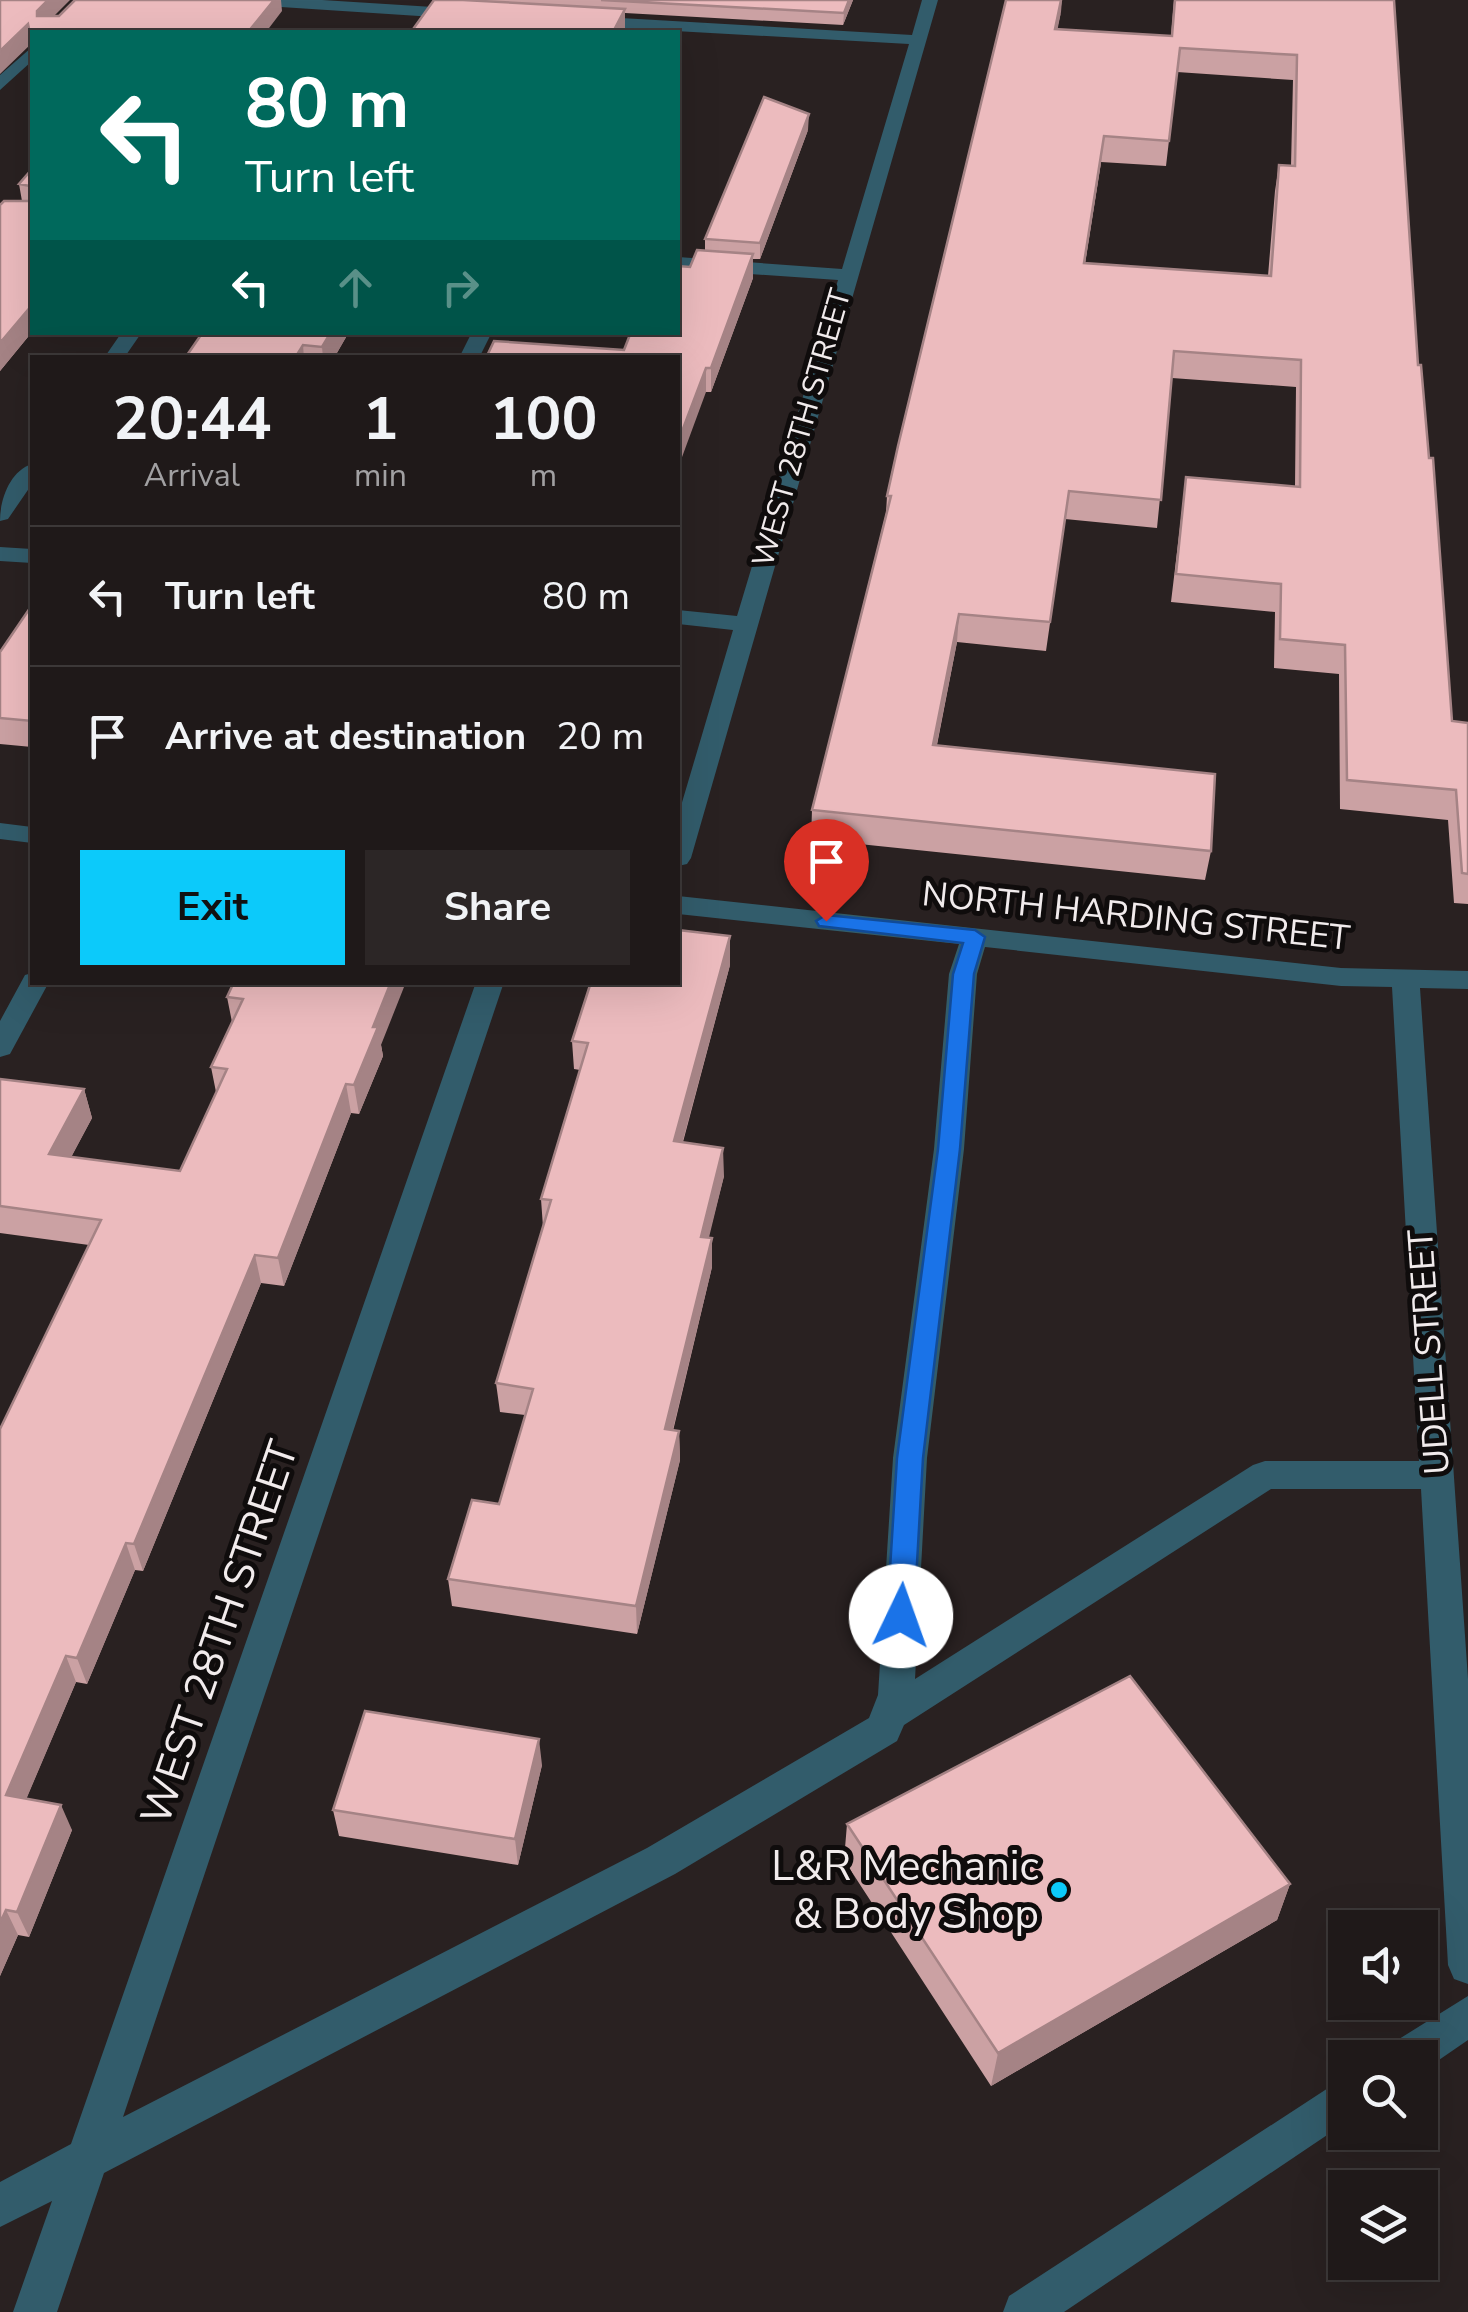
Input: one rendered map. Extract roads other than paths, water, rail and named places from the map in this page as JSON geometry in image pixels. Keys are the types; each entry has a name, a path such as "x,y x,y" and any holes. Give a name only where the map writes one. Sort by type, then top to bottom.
{"street":[{"path":"250,0 484,15"},
{"name":"WEST 28TH STREET","path":"680,851 846,275 930,0"},
{"path":"562,20 637,28 918,40"},
{"path":"0,85 30,54"},
{"path":"680,262 846,275"},
{"path":"0,514 30,473"},
{"path":"0,554 30,556"},
{"path":"680,617 746,624"},
{"path":"0,832 30,835"},
{"name":"NORTH HARDING STREET","path":"680,905 1340,977 1468,980"},
{"path":"0,2205 89,2154 252,2076 664,1859 884,1729 896,1695 910,1458 949,1149 963,974 975,937"},
{"name":"UDELL STREET","path":"1405,978 1468,1965"},
{"path":"0,1047 33,985"},
{"name":"WEST 28TH STREET","path":"35,2312 489,985"},
{"path":"888,1715 1264,1475 1437,1475"},
{"path":"1433,2040 1468,2016"},
{"path":"1025,2312 1328,2109"}],"place":[{"name":"L&R Mechanic & Body Shop","path":"1059,1890"}]}
